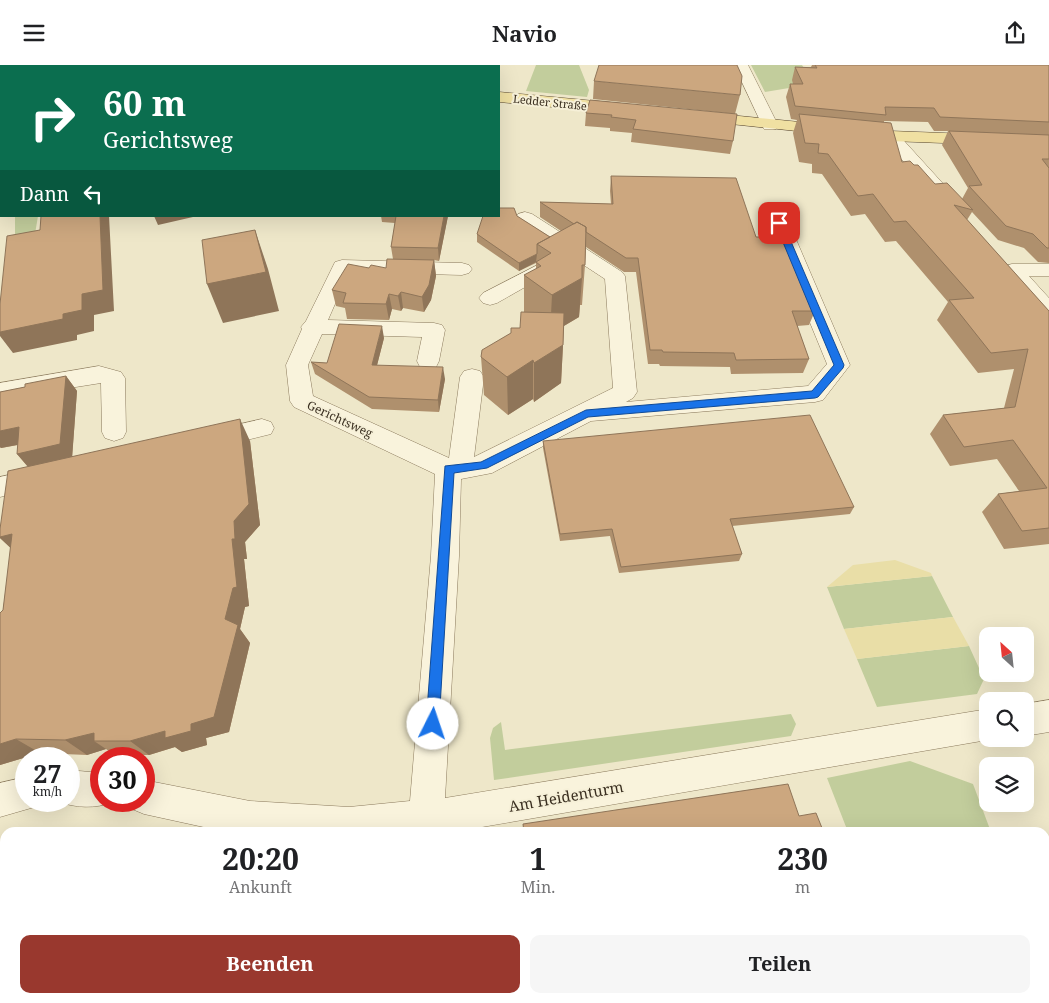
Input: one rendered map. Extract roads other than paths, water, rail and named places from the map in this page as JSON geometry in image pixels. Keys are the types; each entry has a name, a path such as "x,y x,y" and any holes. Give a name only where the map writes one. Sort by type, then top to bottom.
{"main road":[{"name":"Ledder Straße","path":"500,97 638,111"},
{"path":"687,116 890,135 966,140 1049,141"}],"street":[{"path":"741,65 770,125"},
{"path":"890,135 954,206"},
{"path":"454,469 483,466 625,392 615,276 525,218"},
{"path":"586,413 815,394 839,365 779,223"},
{"path":"490,298 576,251"},
{"path":"1049,270 1005,263 1049,311"},
{"name":"Gerichtsweg","path":"454,469 302,401 296,365 312,327 342,266 462,269"},
{"path":"312,327 434,329 428,361"},
{"path":"0,391 99,374 113,378 114,432"},
{"path":"426,817 444,565 454,469 472,377"},
{"path":"184,445 262,428"},
{"path":"0,487 68,472"},
{"path":"1034,718 1049,716"},
{"name":"Am Heidenturm","path":"155,799 250,819 349,825 457,814 979,727"},
{"path":"0,800 15,797"}]}
